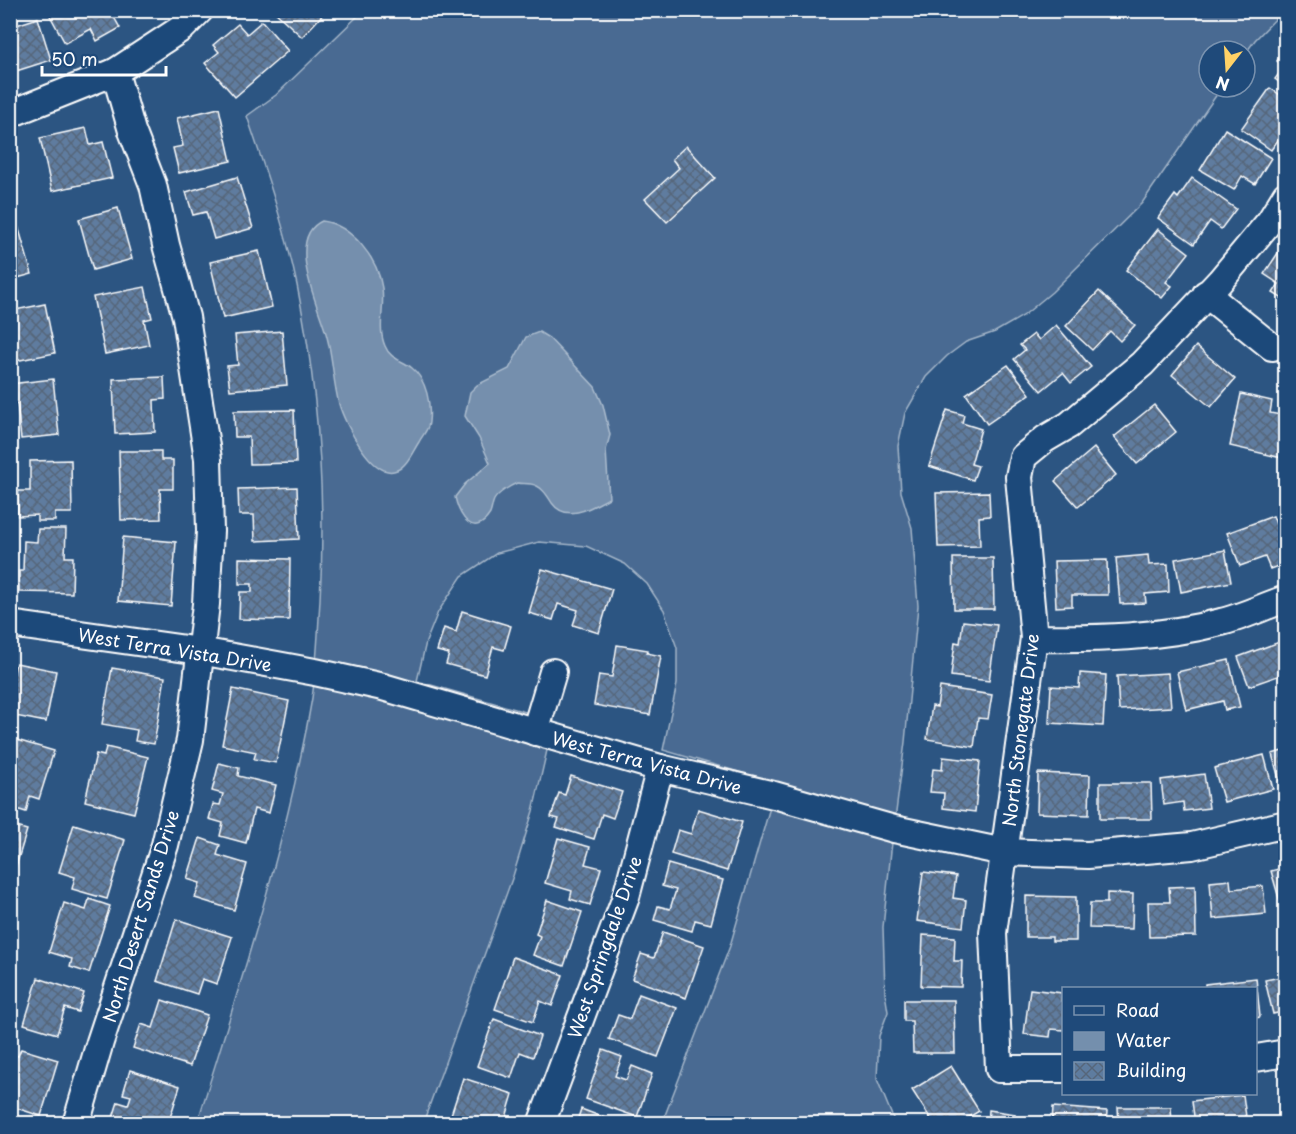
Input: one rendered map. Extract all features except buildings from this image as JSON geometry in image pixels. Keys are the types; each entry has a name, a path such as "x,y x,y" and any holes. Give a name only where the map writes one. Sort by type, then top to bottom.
{"street":[{"path":"10,114 115,72 182,28 200,10"},
{"name":"North Desert Sands Drive","path":"76,1124 100,1042 165,845 190,740 206,604 210,531 208,459 186,317 166,245 153,185 132,131 115,72"},
{"name":"North Stonegate Drive","path":"1062,1069 999,1069 993,933 1034,638 1019,477 1023,457 1045,439 1070,425 1142,364 1220,281 1270,221 1286,195"},
{"path":"1206,294 1272,347"},
{"path":"1034,638 1091,639 1171,632 1222,622 1286,599"},
{"name":"West Terra Vista Drive","path":"10,624 200,651 383,687 660,768 774,795 894,829 1005,852 1088,855 1192,846 1286,824"},
{"path":"535,732 552,672"},
{"name":"West Springdale Drive","path":"541,1124 626,897 660,768"},
{"path":"1257,1058 1286,1053"}],"shaded area":[{"path":"363,11 1283,11 1256,39 1197,39 1197,99 1214,99 1142,203 1052,292 1023,316 995,332 966,342 947,356 926,377 905,413 898,446 901,492 912,528 918,606 905,742 883,927 885,993 888,1012 879,1036 877,1079 895,1123 662,1123 730,946 777,783 663,750 677,684 677,648 664,610 647,584 625,564 586,546 539,542 497,553 462,576 438,612 426,642 417,681 554,720 533,811 513,876 423,1123 197,1124 246,965 290,806 312,698 316,662 322,521 319,442 310,363 287,242 247,116 276,95"}],"water":[{"path":"322,221 333,224 353,236 369,255 380,277 382,288 381,325 385,346 393,357 417,373 427,393 428,427 407,462 397,470 388,471 369,459 353,436 339,404 329,345 312,292 305,258 306,242 311,230"},
{"path":"539,332 549,338 595,387 603,405 610,435 606,450 609,498 580,511 565,512 558,509 544,491 535,485 517,483 496,497 490,514 484,521 473,525 463,517 455,497 465,484 490,463 479,438 465,416 470,392 477,385 509,369 526,337"}]}
